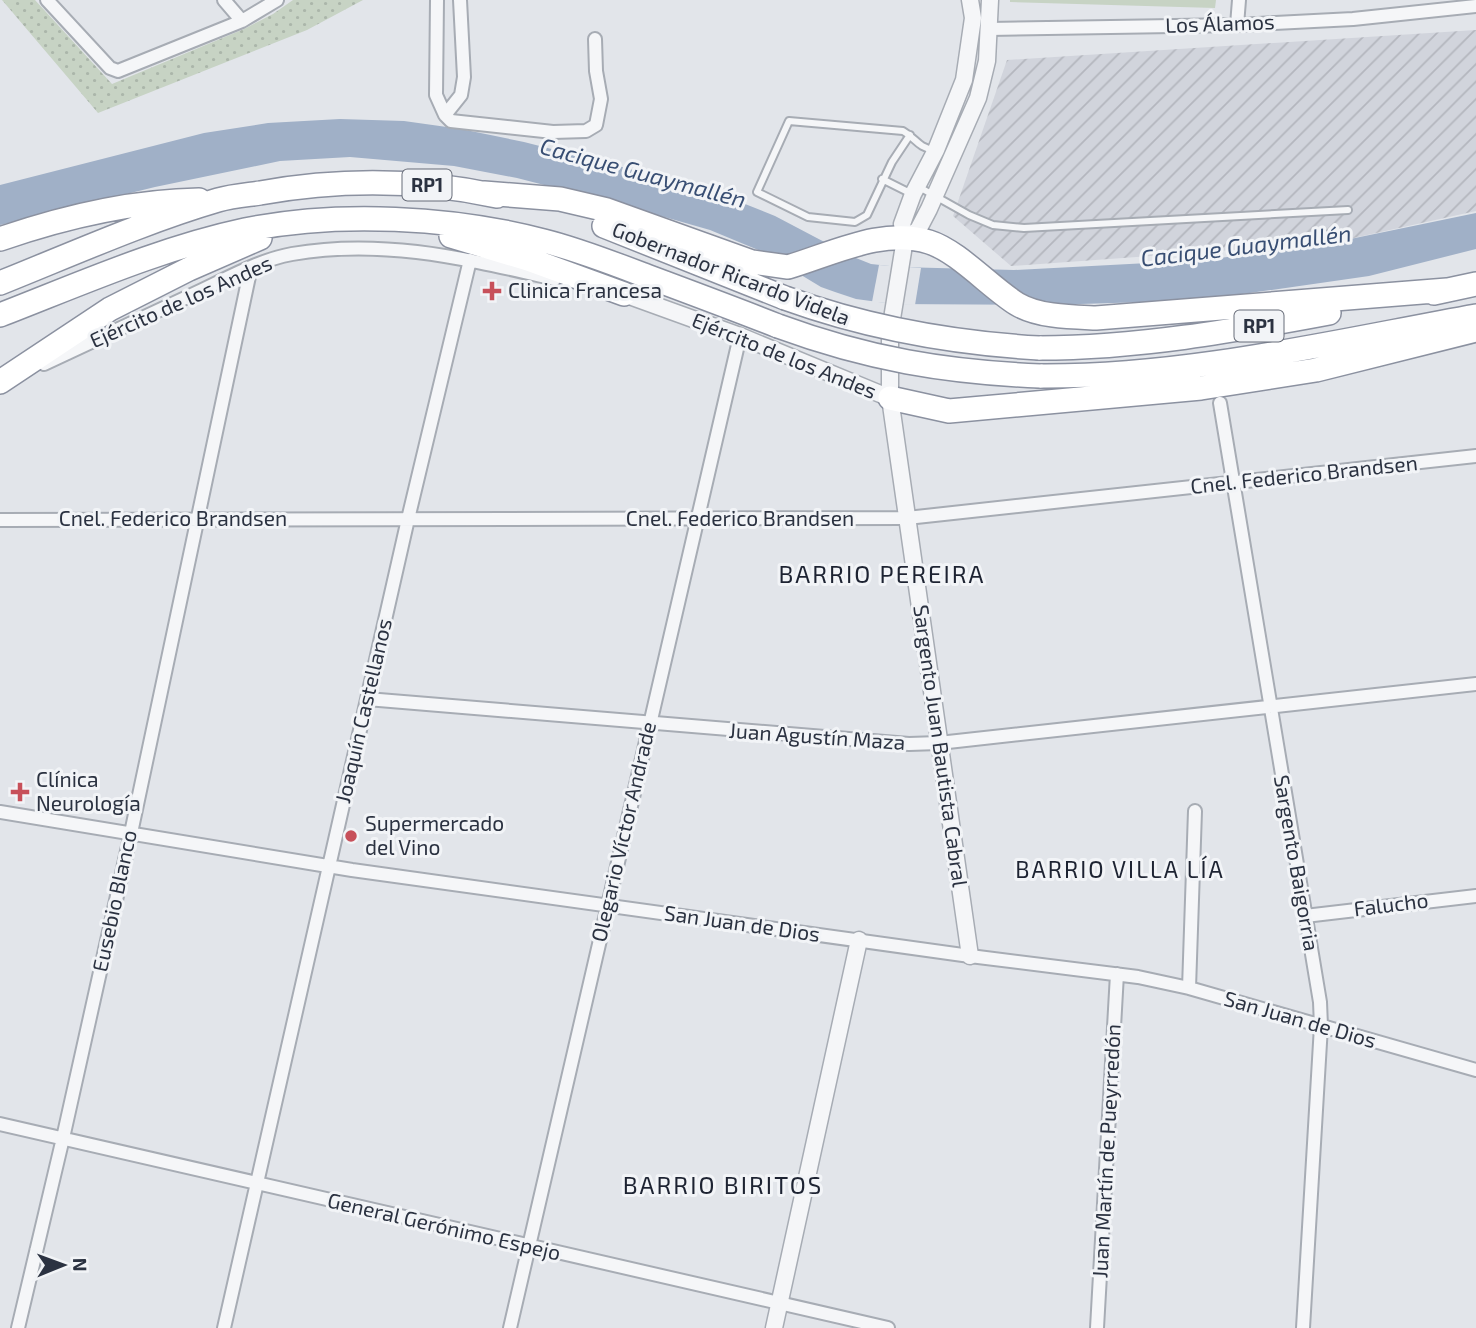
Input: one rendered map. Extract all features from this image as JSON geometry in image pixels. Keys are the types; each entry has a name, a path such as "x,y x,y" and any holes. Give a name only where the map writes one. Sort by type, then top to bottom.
{"highway":[{"name":"Gobernador Ricardo Videla","path":"0,283 220,200 320,184 362,182 422,184 522,201 597,223 785,298 857,322 955,341 1040,348 1115,346 1188,337 1476,284"},
{"path":"484,193 572,202 607,210 752,262 788,267 876,240 928,241 973,269 1020,305 1050,314 1096,318 1447,290"},
{"path":"0,239 39,226 139,203 220,200"},
{"path":"376,219 451,236 528,258 624,294"},
{"name":"Gobernador Ricardo Videla","path":"0,315 181,247 246,230 376,219 478,228 542,240 583,252 841,348 905,363 963,372 1095,377 1148,373 1476,316"},
{"path":"0,383 110,309 188,269 295,224"},
{"path":"890,398 949,411 1201,388 1315,370 1476,330"}],"street":[{"path":"47,0 110,68 118,71 242,21 277,0"},
{"path":"224,0 242,21"},
{"path":"437,0 436,95 445,115 451,121 553,132 586,131 596,125 601,99 596,71 595,39"},
{"path":"445,115 461,95 464,77 460,0"},
{"path":"905,239 918,230 978,99 986,61 990,0"},
{"path":"1237,25 1239,0"},
{"name":"Sargento Juan Bautista Cabral","path":"970,956 890,398 889,347 895,286 905,239 902,224 961,89 971,44 972,3"},
{"name":"Los Álamos","path":"989,29 1237,25 1353,19 1476,6"},
{"path":"971,44 978,33 989,29"},
{"name":"Ejército de los Andes","path":"0,383 251,267 290,254 348,248 411,249 624,294 740,336 890,398"},
{"name":"Joaquín Castellanos","path":"224,1328 408,519 471,260"},
{"name":"Eusebio Blanco","path":"18,1328 131,833 251,267"},
{"name":"Olegario Víctor Andrade","path":"510,1328 648,723 740,336"},
{"name":"Sargento Baigorria","path":"1220,403 1320,1002 1321,1026 1303,1328"},
{"name":"Cnel. Federico Brandsen","path":"0,520 907,518 1476,456"},
{"name":"Juan Agustín Maza","path":"367,699 909,744 939,743 1476,684"},
{"path":"1189,989 1195,811"},
{"name":"San Juan de Dios","path":"0,812 329,866 1158,981 1476,1070"},
{"name":"Falucho","path":"1305,915 1476,896"},
{"path":"774,1328 859,940"},
{"name":"Juan Martín de Pueyrredón","path":"1097,1328 1117,974"},
{"name":"General Gerónimo Espejo","path":"0,1124 888,1328"}],"lane":[{"path":"910,135 883,179 867,215 855,222 808,217 757,192 789,121 903,131 910,135 922,148 936,150"},
{"path":"883,179 935,195 969,215 993,225 1024,229 1348,210"}],"shaded area":[{"path":"1476,30 1476,211 1331,243 1011,266 953,216 1007,60"}],"green space":[{"path":"2,0 35,0 112,84 244,29 293,0 363,0 307,30 98,113"},
{"path":"1010,0 1216,0 1215,8"}],"water":[{"name":"Cacique Guaymallén","path":"340,119 404,121 461,129 626,168 735,200 775,216 871,264 1014,270 1205,260 1331,243 1476,213 1476,249 1369,276 1222,297 1048,305 893,304 856,299 821,287 763,252 710,230 626,206 517,178 454,166 350,157 280,161 155,187 0,225 0,185 204,133 268,123"}],"pier":[{"path":"879,265 921,268 915,305 872,302"}],"place":[{"name":"Clinica Francesa","path":"492,291"},
{"name":"Clínica Neurología","path":"20,792"},
{"name":"Supermercado del Vino","path":"351,836"}],"district":[{"name":"BARRIO PEREIRA","path":"882,575"},
{"name":"BARRIO VILLA LÍA","path":"1120,870"},
{"name":"BARRIO BIRITOS","path":"723,1186"}]}
